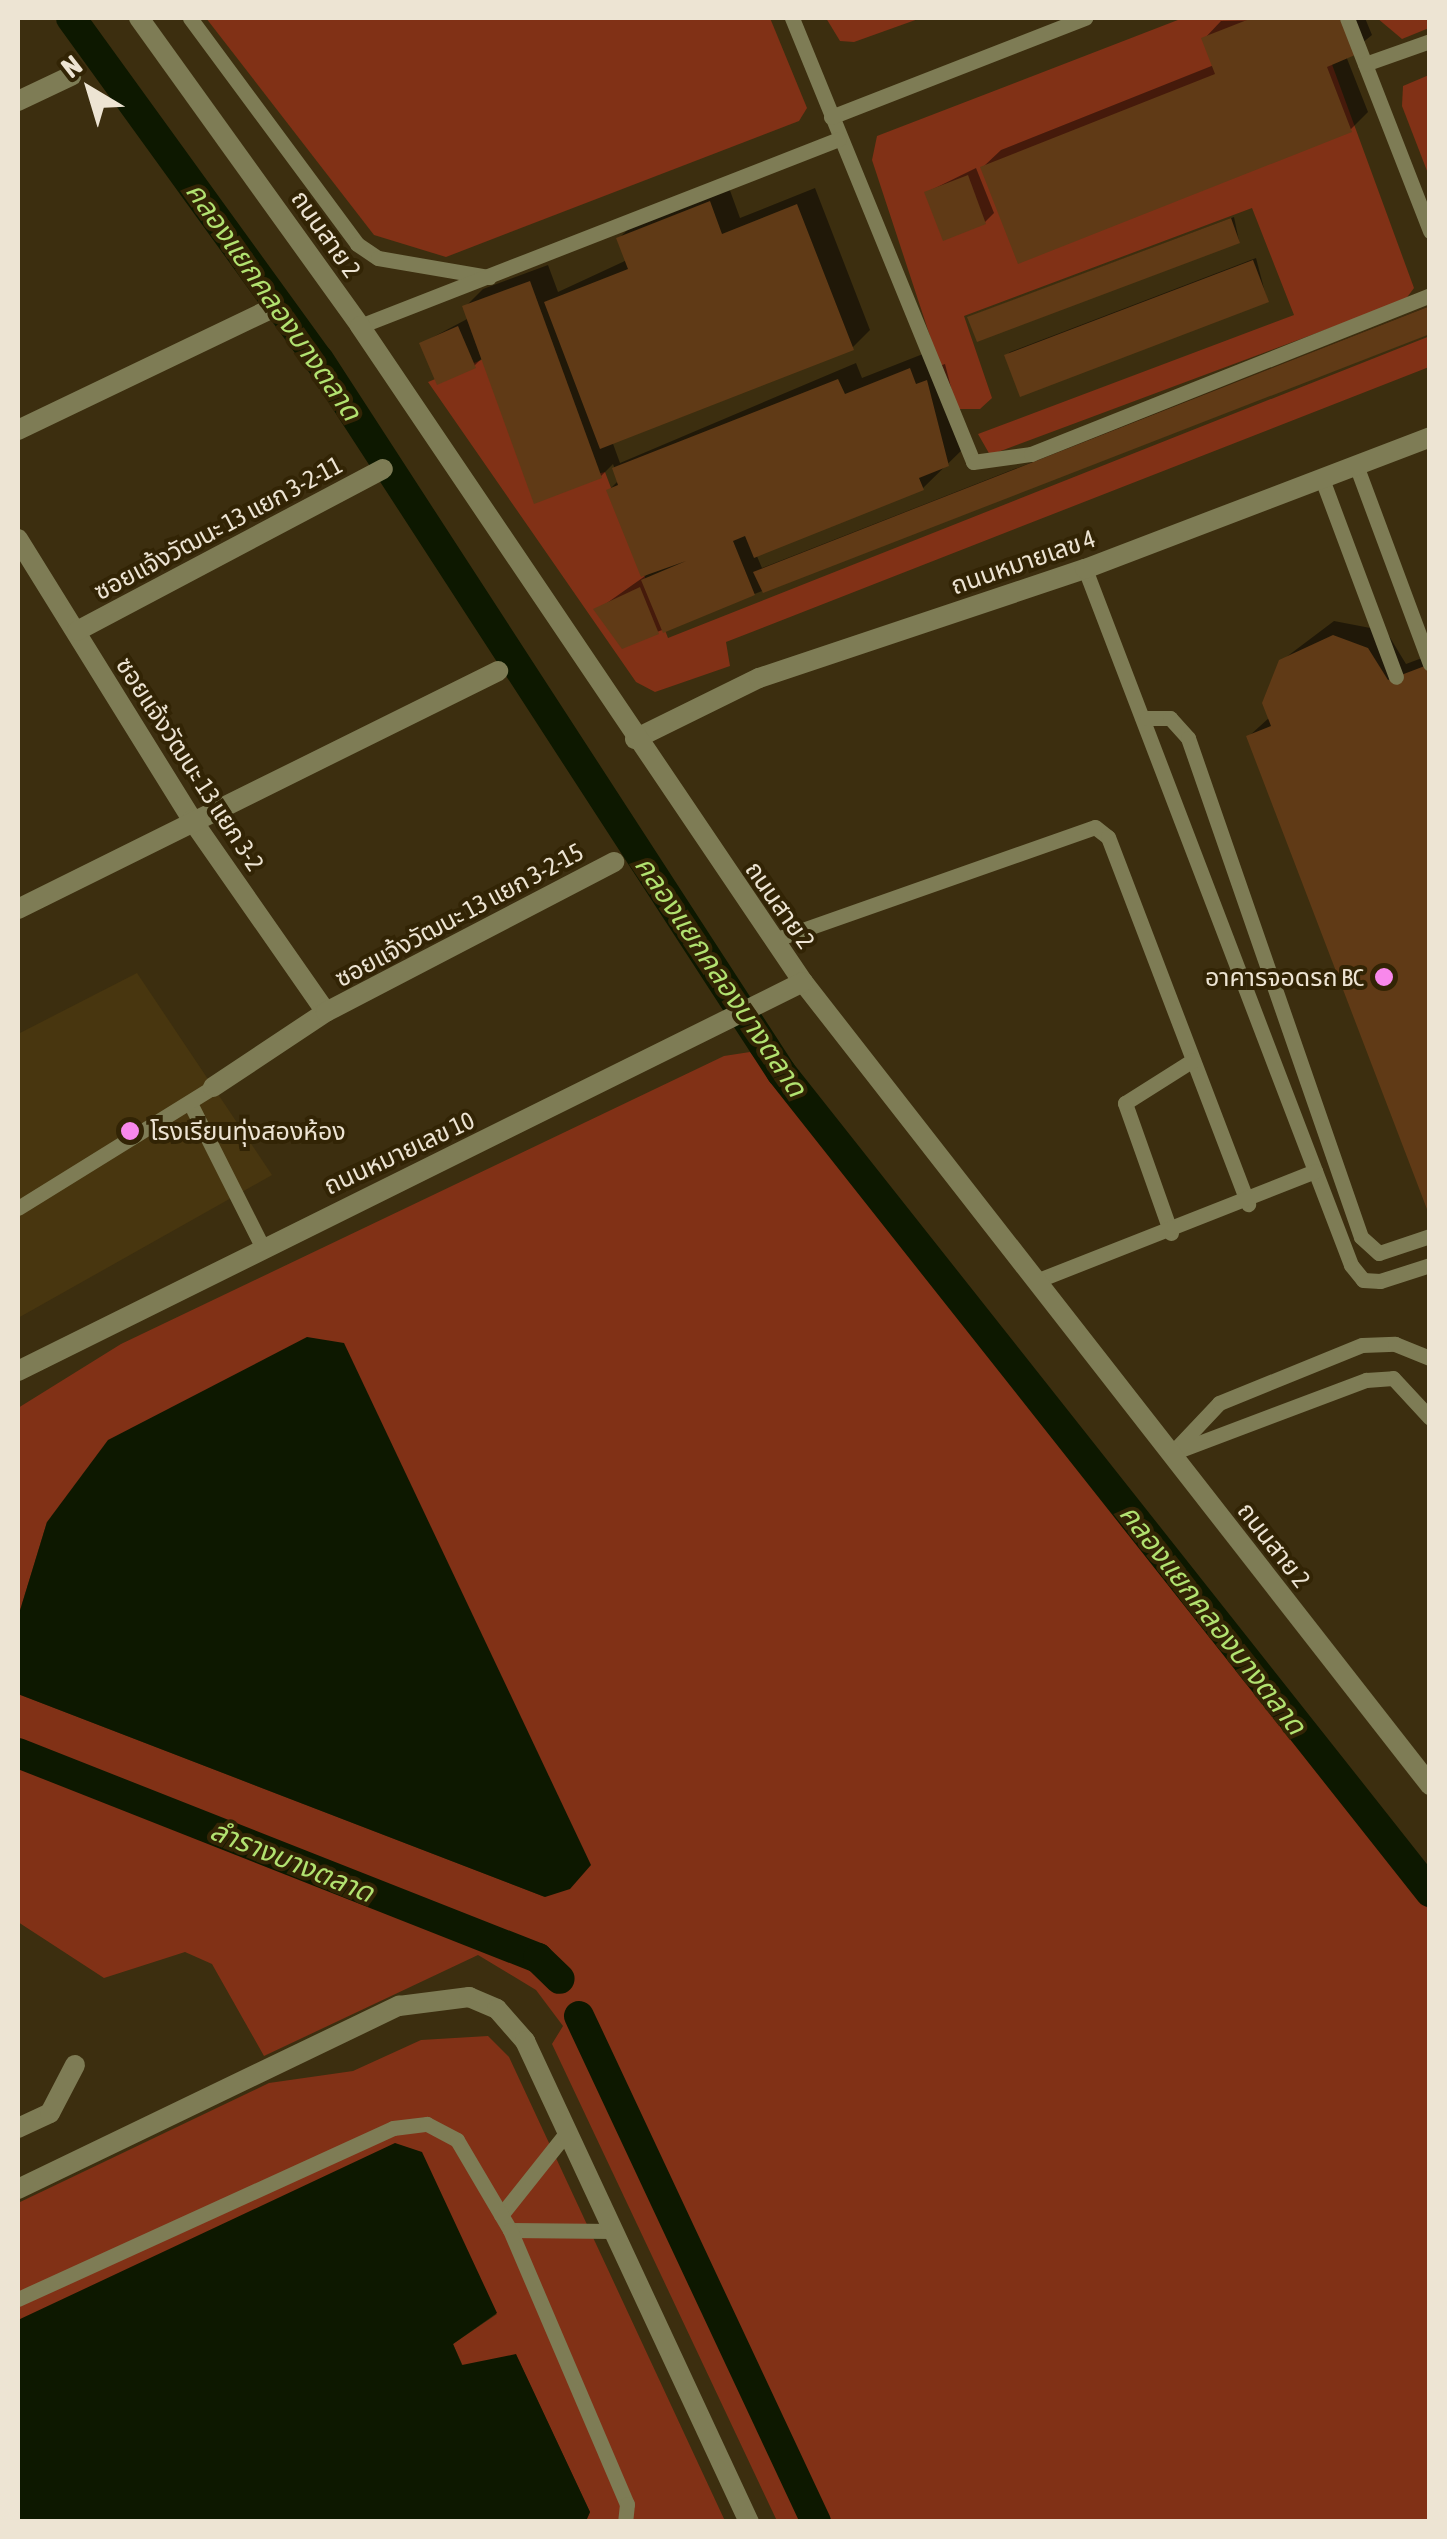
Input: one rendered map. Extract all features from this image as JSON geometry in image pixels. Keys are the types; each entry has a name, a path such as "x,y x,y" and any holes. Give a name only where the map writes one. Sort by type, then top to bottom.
{"street":[{"name":"ถนนสาย 2","path":"139,18 360,326 635,739 803,982 1430,1785"},
{"path":"18,101 72,76"},
{"path":"18,430 269,310"},
{"name":"ถนนหมายเลข 4","path":"635,739 759,678 1085,569 1430,437"},
{"name":"ซอยแจ้งวัฒนะ 13 แยก 3-2-11","path":"77,631 383,469"},
{"name":"ซอยแจ้งวัฒนะ 13 แยก 3-2","path":"18,539 192,820 326,1012"},
{"path":"18,909 498,671"},
{"name":"ซอยแจ้งวัฒนะ 13 แยก 3-2-15","path":"213,1087 326,1012 614,862"},
{"name":"ถนนหมายเลข 10","path":"18,1371 718,1028 803,982"},
{"path":"18,2189 399,2006 469,1997 497,2009 525,2041 749,2522"},
{"path":"18,2126 50,2113 75,2065"}],"lane":[{"path":"190,18 357,244 378,258 488,277"},
{"path":"792,18 963,452 986,466 1430,295"},
{"path":"831,118 1086,18"},
{"path":"1347,18 1430,231"},
{"path":"1365,64 1430,40"},
{"path":"360,326 839,139"},
{"path":"1356,465 1430,664"},
{"path":"1322,479 1396,677"},
{"path":"1085,569 1148,718 1314,1171 1363,1280 1430,1265"},
{"path":"1148,718 1170,718 1188,738 1191,769 1362,1237 1379,1253 1430,1236"},
{"path":"774,940 1094,827 1108,837 1248,1204"},
{"path":"1172,1233 1125,1103 1193,1060"},
{"path":"18,1208 213,1087"},
{"path":"190,1102 263,1248"},
{"path":"1036,1281 1248,1204 1314,1171"},
{"path":"1171,1454 1219,1403 1362,1345 1395,1344 1430,1358"},
{"path":"1395,1344 1394,1378 1430,1418"},
{"path":"1171,1454 1394,1378"},
{"path":"18,2299 393,2128 427,2124 457,2140 510,2230 627,2504 625,2522"},
{"path":"501,2215 567,2132"},
{"path":"510,2230 614,2231"}],"shaded area":[{"path":"206,18 770,18 807,108 799,121 446,257 374,235"},
{"path":"826,18 921,18 854,42 840,41"},
{"path":"1183,18 1315,18 1414,288 1405,300 990,455 978,434 1294,315 1252,208 964,316 992,398 980,409 954,409 872,160 877,136"},
{"path":"1377,18 1429,18 1429,28 1402,39"},
{"path":"1429,75 1429,176 1402,106 1403,86"},
{"path":"1430,336 1429,367 726,642 730,666 655,692 636,682 428,382 491,356 548,485 605,472 668,638"},
{"name":"โรงเรียนทุ่งสองห้อง","path":"137,973 272,1175 18,1318 18,1034"},
{"path":"750,1052 1429,1910 1429,2521 777,2521 552,2044 563,2026 536,1990 478,1955 264,2056 212,1964 185,1952 104,1978 18,1922 18,1694 545,1897 47,1522 18,1617 18,1408 121,1344 724,1056"},
{"path":"307,1337 344,1343 591,1865 570,1889 545,1897 18,1694 18,1617 47,1522 108,1440"},
{"path":"488,2036 509,2057 725,2521 586,2521 590,2512 516,2355 463,2366 453,2344 497,2314 18,2320 18,2203 269,2083 353,2071 421,2040"},
{"path":"395,2143 422,2152 497,2313 453,2344 462,2365 516,2354 590,2512 586,2521 18,2521 18,2320"}],"building":[{"path":"1252,18 1341,18 1355,55 1327,67 1352,132 1018,264 980,167 1215,74 1201,38"},
{"path":"968,175 986,224 943,241 924,192"},
{"path":"710,201 722,234 797,204 854,350 600,449 544,302 628,269 616,238"},
{"path":"1231,218 1240,243 977,342 967,317"},
{"path":"1253,260 1269,302 1020,397 1004,355"},
{"path":"530,281 602,478 534,504 462,306"},
{"path":"1430,306 1430,334 763,593 753,572"},
{"path":"458,326 476,368 437,385 419,343"},
{"path":"910,368 916,384 927,380 949,466 919,478 924,490 754,558 745,536 733,541 755,595 663,633 641,580 686,561 641,577 606,490 618,485 612,468 838,379 845,394"},
{"path":"640,587 659,634 622,649 593,609"},
{"name":"อาคารจอดรถ BC","path":"1333,635 1368,648 1388,680 1430,664 1430,1217 1246,736 1271,726 1262,703 1279,660"}],"waterway":[{"name":"คลองแยกคลองบางตลาด","path":"71,18 319,360 781,1072 1430,1892"},
{"name":"ลำรางบางตลาด","path":"18,1753 538,1958 560,1979"},
{"name":"ลำรางบางตลาด","path":"579,2016 816,2522"}],"place":[{"name":"อาคารจอดรถ BC","path":"1384,977"},
{"name":"โรงเรียนทุ่งสองห้อง","path":"130,1131"}]}
